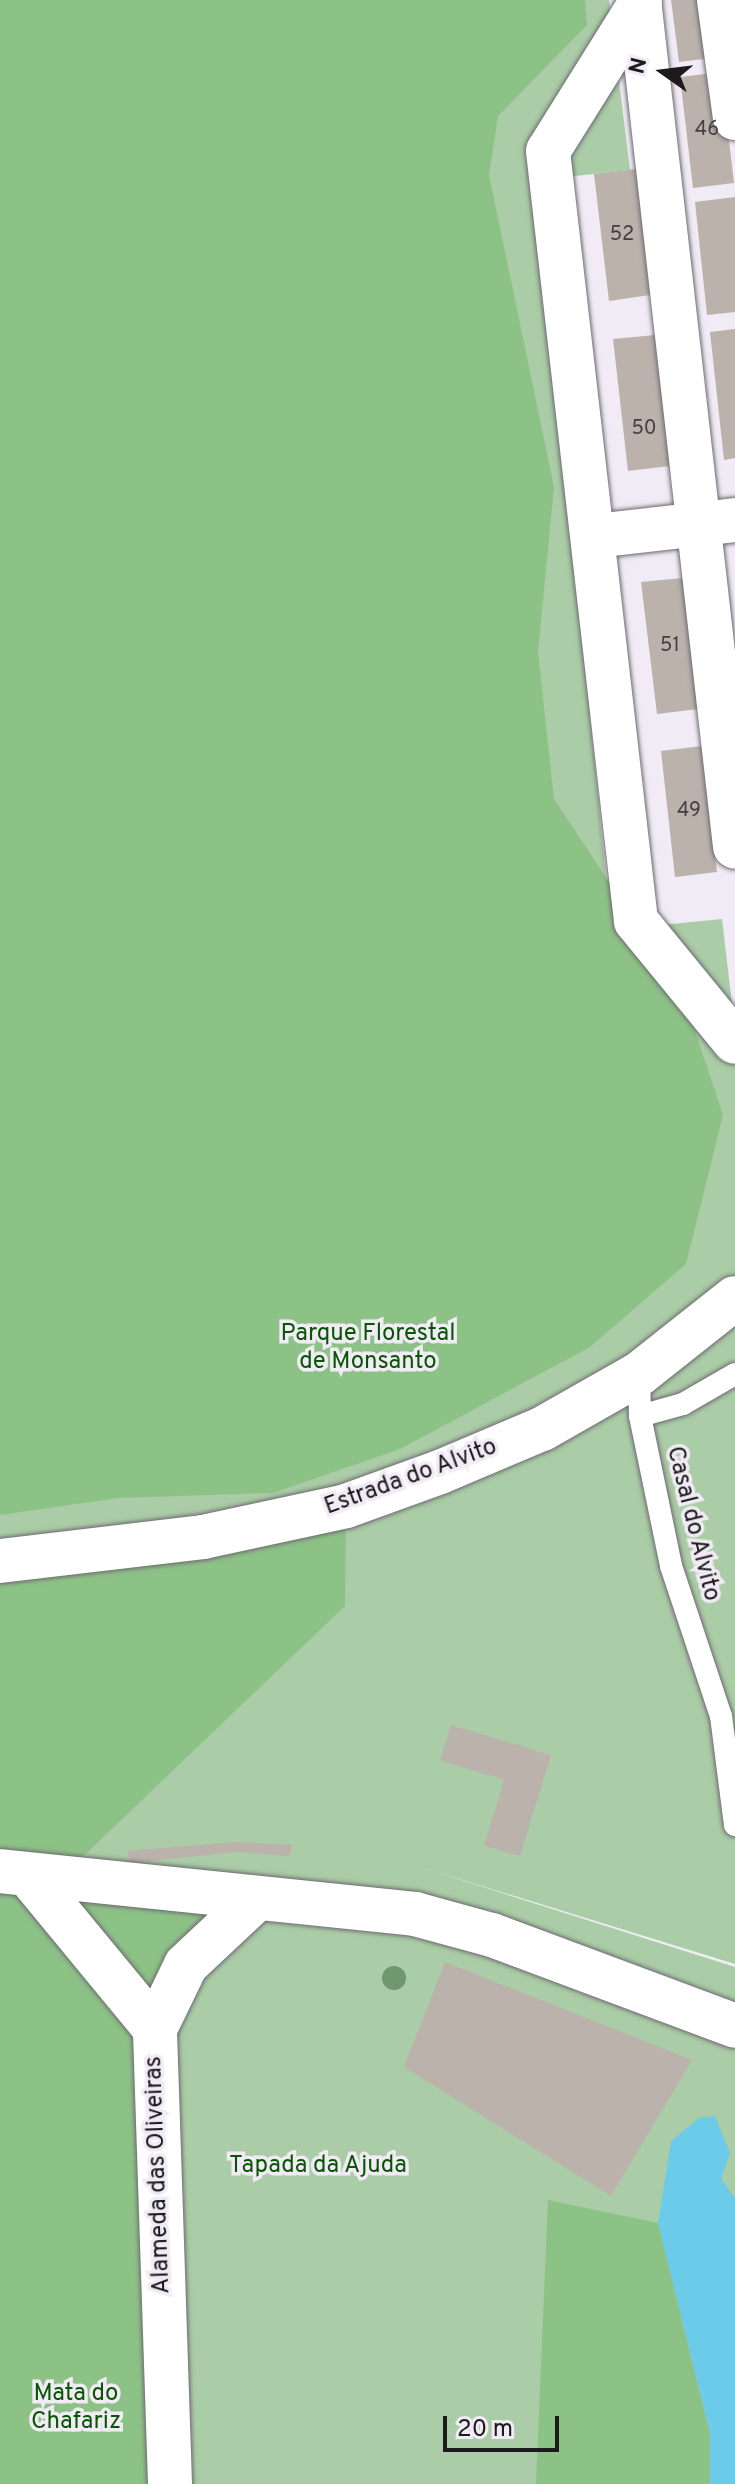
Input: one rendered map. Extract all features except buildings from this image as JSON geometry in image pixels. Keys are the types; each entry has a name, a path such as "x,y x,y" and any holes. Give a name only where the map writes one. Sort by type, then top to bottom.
{"street":[{"path":"719,0 735,118"},
{"path":"640,2 717,522 735,847"},
{"path":"640,2 548,151 595,536 636,921 735,1042"},
{"path":"595,536 717,522"},
{"name":"Estrada do Alvito","path":"0,1561 203,1537 346,1506 542,1429 639,1395 735,1298"},
{"path":"14,1874 253,1902 415,1914 492,1935 735,2026"},
{"path":"14,1874 155,2029"},
{"name":"Alameda das Oliveiras","path":"170,2484 155,2029 186,1965 253,1902"}],"lane":[{"path":"639,1395 683,1404 735,1374"},
{"name":"Casal do Alvito","path":"639,1395 671,1566 721,1716 735,1825"}],"green space":[{"name":"Parque Florestal de Monsanto","path":"0,0 609,0 630,170 538,180 611,930 722,919 735,1029 735,1964 417,1866 735,1967 735,2484 0,2484"},
{"name":"Parque Florestal de Monsanto","path":"0,0 585,0 587,25 498,116 489,175 554,487 538,652 554,799 682,992 723,1115 686,1264 590,1347 400,1449 273,1493 118,1498 0,1515"},
{"name":"Mata do Chafariz","path":"346,1506 345,1606 71,1868 205,1914 176,2052 191,2484 0,2484 0,1561"},
{"path":"548,2200 658,2223 710,2433 710,2484 536,2484"}],"water":[{"path":"715,2116 730,2153 721,2179 735,2198 735,2484 710,2484 710,2433 658,2223 671,2141 699,2118"}],"park label":[{"name":"Tapada da Ajuda","path":"318,2167"}]}
